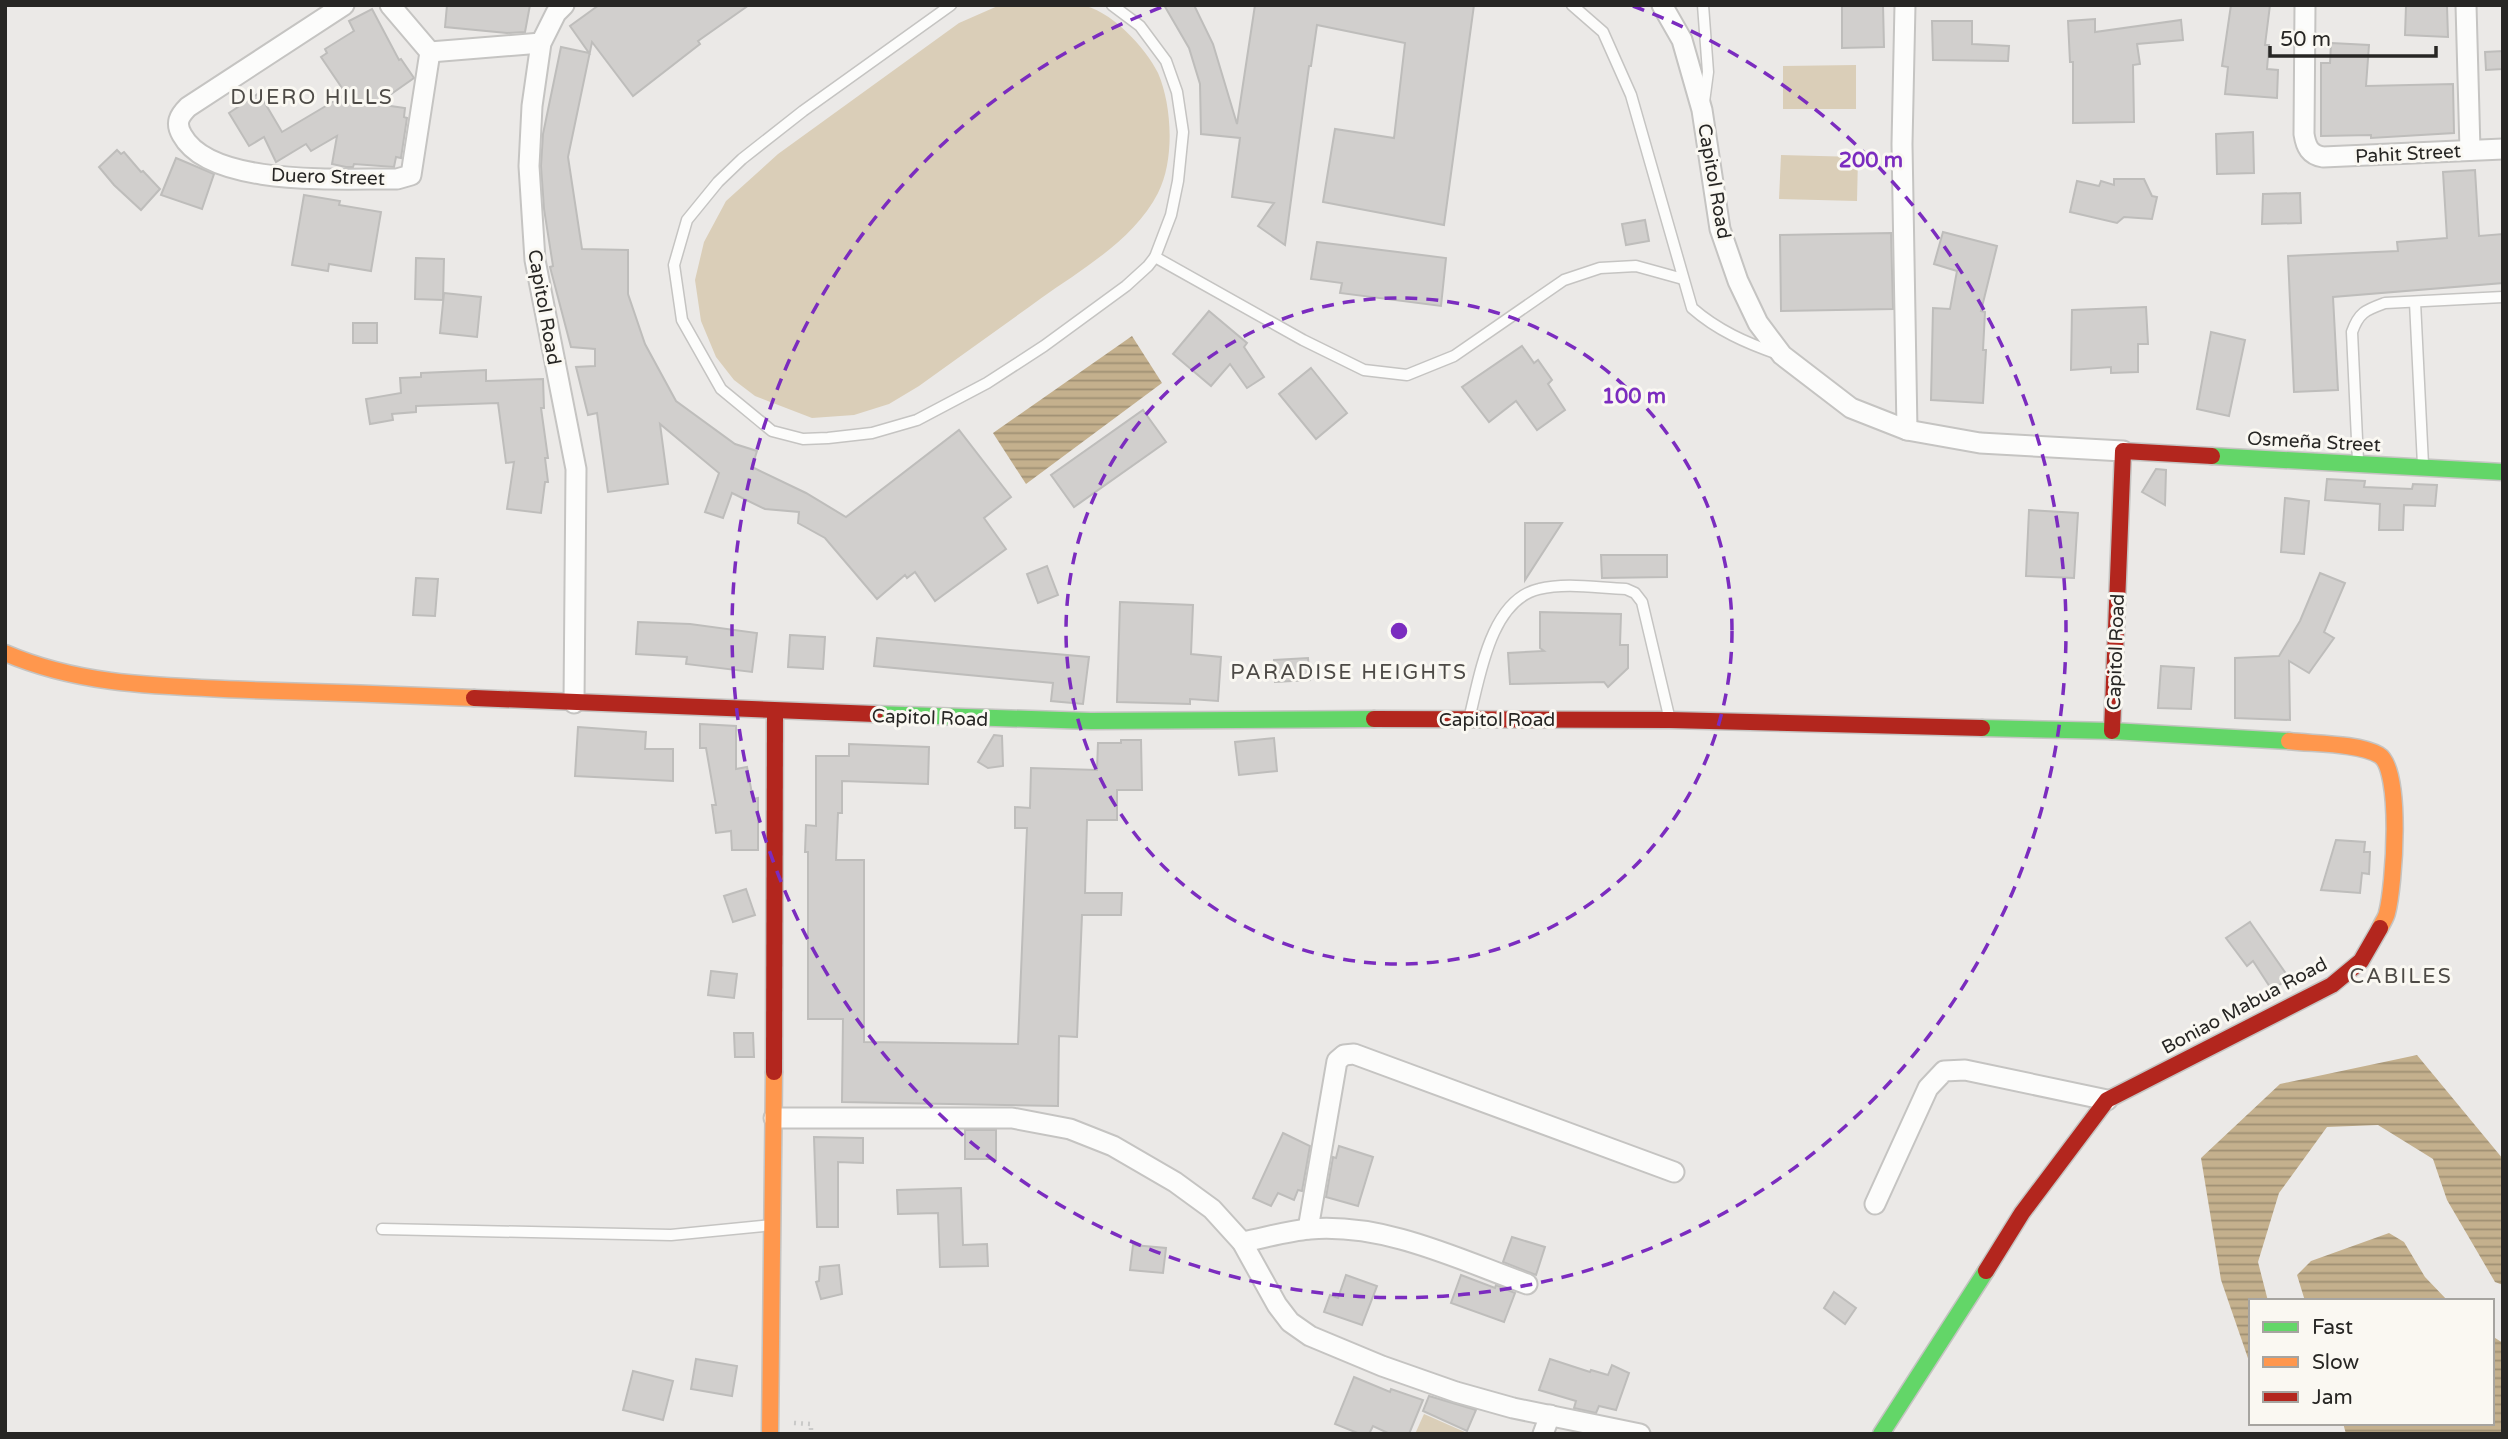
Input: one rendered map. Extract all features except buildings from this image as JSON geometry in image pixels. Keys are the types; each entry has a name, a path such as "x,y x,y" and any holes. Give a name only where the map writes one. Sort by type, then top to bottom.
{"main road":[{"name":"Capitol Road","path":"574,703 1091,720 1670,720 2112,731 2123,451"},
{"name":"Osmeña Street","path":"2123,451 2503,472"},
{"path":"5,653 35,667 83,680 137,685 574,703"},
{"path":"770,1434 774,1224 775,711"},
{"name":"Boniao Mabua Road","path":"1881,1434 2022,1213 2107,1100 2332,985 2361,961 2387,915 2393,860 2393,788 2390,769 2381,756 2361,748 2274,739 2112,731"}],"street":[{"name":"Duero Street","path":"344,5 188,107 179,116 178,128 188,146 234,168 278,177 405,178 411,175 413,170 430,52"},
{"path":"390,5 430,52 541,43"},
{"name":"Capitol Road","path":"564,5 556,13 550,14 541,43 532,106 529,166 535,260 576,469 574,703"},
{"name":"Capitol Road","path":"1662,5 1682,40 1702,110 1720,229 1738,281 1758,323 1782,355 1851,408 1907,430 1980,443 2123,451"},
{"path":"1905,5 1902,144 1907,430"},
{"name":"Pahit Street","path":"2305,5 2304,134 2306,144 2314,155 2323,157 2503,149"},
{"path":"2466,5 2470,150"},
{"path":"1308,1229 1337,1061 1344,1055 1353,1054 1674,1172"},
{"path":"1875,1204 1928,1088 1944,1071 1965,1070 2107,1100"},
{"path":"774,1118 1012,1118 1070,1129 1113,1146 1175,1182 1212,1209 1242,1242 1277,1306 1290,1322 1310,1336 1382,1366 1456,1392 1513,1408 1640,1434"},
{"path":"1242,1242 1308,1229 1356,1230 1391,1237 1527,1284"},
{"path":"1543,1434 1550,1415"}],"lane":[{"path":"951,5 803,111 742,159 718,182 687,220 674,265 682,320 721,389 772,431 803,439 872,433 917,420 987,383 1044,346 1126,286 1155,257 1171,215 1178,181 1182,132 1177,92 1166,61 1140,26 1112,5"},
{"path":"1572,5 1603,32 1632,95 1692,308 1706,320 1751,345 1782,355"},
{"path":"1702,110 1708,72 1703,5"},
{"path":"1155,257 1303,340 1363,370 1407,375 1454,356 1564,280 1600,268 1636,266 1683,279"},
{"path":"2359,465 2352,332 2357,320 2367,310 2385,303 2503,297"},
{"path":"2415,302 2423,468"},
{"path":"1469,718 1482,663 1501,621 1512,605 1525,594 1559,587 1626,589 1635,593 1642,602 1670,720"},
{"path":"382,1229 671,1236 774,1224"}],"shaded area":[{"path":"1070,4 1091,8 1114,21 1145,52 1163,86 1170,133 1163,180 1148,210 1121,239 1089,265 919,386 889,404 854,415 812,418 755,396 734,380 716,357 701,321 695,280 704,242 726,201 778,154 959,23 1000,5"},
{"path":"1856,65 1856,109 1783,109 1783,66"},
{"path":"1781,155 1858,157 1857,201 1779,199"},
{"path":"1132,336 1162,383 1026,484 993,433"},
{"path":"2417,1055 2503,1159 2503,1285 2495,1282 2447,1200 2433,1159 2378,1125 2327,1127 2279,1193 2258,1262 2267,1299 2249,1299 2249,1361 2221,1280 2201,1158 2280,1084"},
{"path":"2389,1233 2404,1242 2425,1277 2446,1299 2304,1299 2297,1275 2311,1261"},
{"path":"2494,1337 2503,1343 2503,1434 2346,1434 2344,1425 2494,1425"},
{"path":"1424,1414 1467,1433 1415,1434"}],"traffic: fast":[{"path":"2212,456 2503,472"},
{"path":"875,714 1091,721 1374,719"},
{"path":"1982,728 2112,731 2289,741"},
{"path":"1881,1434 1986,1271"}],"traffic: slow":[{"path":"5,653 65,673 126,683 474,698"},
{"path":"2289,741 2359,748 2379,755 2387,765 2394,804 2394,855 2390,899 2380,928"},
{"path":"770,1434 774,1072"}],"traffic: jam":[{"path":"2112,731 2123,451 2212,456"},
{"path":"474,698 875,714"},
{"path":"774,1072 775,711"},
{"path":"1374,719 1670,720 1982,728"},
{"path":"1986,1271 2022,1213 2107,1100 2332,985 2361,961 2380,928"}],"district":[{"name":"DUERO HILLS","path":"312,97"},
{"name":"PARADISE HEIGHTS","path":"1349,672"},
{"name":"CABILES","path":"2401,976"}]}
